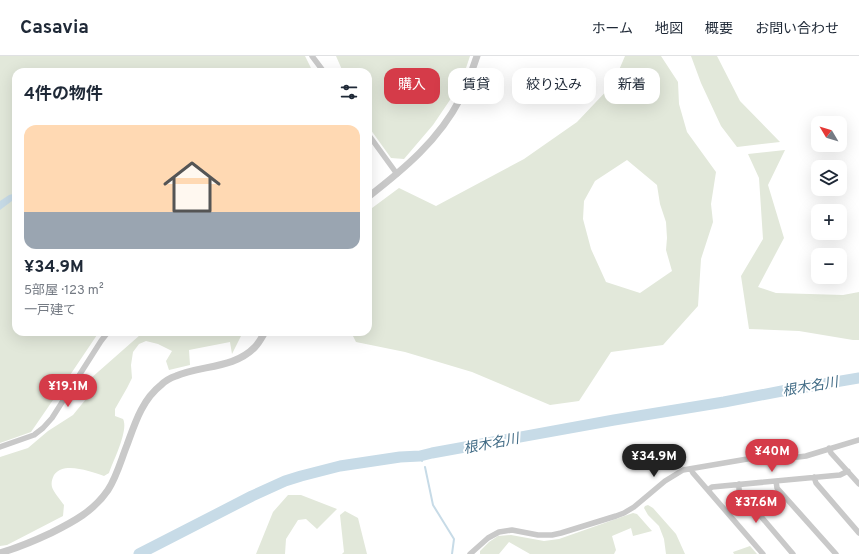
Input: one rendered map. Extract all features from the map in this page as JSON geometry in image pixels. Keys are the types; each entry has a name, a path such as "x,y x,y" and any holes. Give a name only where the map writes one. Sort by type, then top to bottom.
{"street":[{"path":"312,56 321,68"},
{"path":"372,195 397,174 431,142 460,99 477,56"},
{"path":"372,140 397,174"},
{"path":"0,447 34,435 43,428 52,418 105,336"},
{"path":"0,553 35,540 69,524 91,510 96,505 106,493 114,479 141,408 159,386 182,373 230,362 254,348 262,336"},
{"path":"470,554 488,538 499,532 512,530 538,535 552,535 616,516 631,509 665,481 684,470 768,456 799,458 859,440"},
{"path":"829,448 859,484"},
{"path":"691,469 763,554"},
{"path":"708,490 712,487 840,475 848,471"},
{"path":"814,478 816,483 859,533"},
{"path":"776,481 777,488 836,554"},
{"path":"739,484 741,493 793,554"}],"shaded area":[{"path":"0,56 305,56 311,68 12,68 12,336 96,336 31,432 0,443"},
{"path":"336,56 470,56 466,68 448,68 448,103 433,125 404,159 391,158 372,132 372,68 341,68"},
{"path":"625,56 661,56 678,82 679,104 687,132 716,172 711,204 713,222 701,259 698,306 663,345 611,352 579,401 550,405 472,372 405,352 356,342 353,336 372,336 372,208 399,188 436,206 524,159 577,122 594,104 596,104 596,102 604,94 604,104 660,104 660,68 620,68","holes":["627,160 657,185 660,204 666,222 666,250 672,271 640,293 606,282 591,249 583,219 584,201 595,181"]},
{"path":"691,56 717,56 740,101 780,142 737,147 721,126 701,83"},
{"path":"785,150 768,185 784,238 758,287 776,293 843,295 859,292 859,340 799,331 749,329 741,276 763,239 759,178 748,154"},
{"path":"139,336 241,336 232,354 230,342 189,350 190,365 169,370 166,361 172,351 158,344 146,341 139,344 133,352 131,365 132,378 115,409 115,416 123,419 124,430 120,446 109,473 104,476 85,470 71,468 58,471 53,476 52,486 64,505 63,516 7,545 0,546 0,457 28,448 48,431 73,415 86,399 90,379"},
{"path":"288,495 301,495 337,509 317,529 306,519 298,520 286,539 285,554 256,554 273,512"},
{"path":"648,505 653,508 676,534 685,554 666,554 664,539 659,526 648,515 644,508"},
{"path":"345,511 358,518 367,554 342,554 344,552 340,515"},
{"path":"633,513 637,514 652,531 633,536 631,528 612,536 616,550 614,554 530,554 509,542 499,554 480,554 480,551 489,542 498,536 511,535 544,541 559,539"},
{"path":"750,546 757,554 734,554 733,552"}],"water":[{"path":"12,194 12,201 0,210 0,201"}],"waterway":[{"name":"根木名川","path":"139,554 252,496 285,481 340,466 400,457 420,456 614,420 859,378"},
{"name":"根木名川","path":"420,456 422,461"},
{"path":"425,467 433,505 454,539 452,554"}]}
